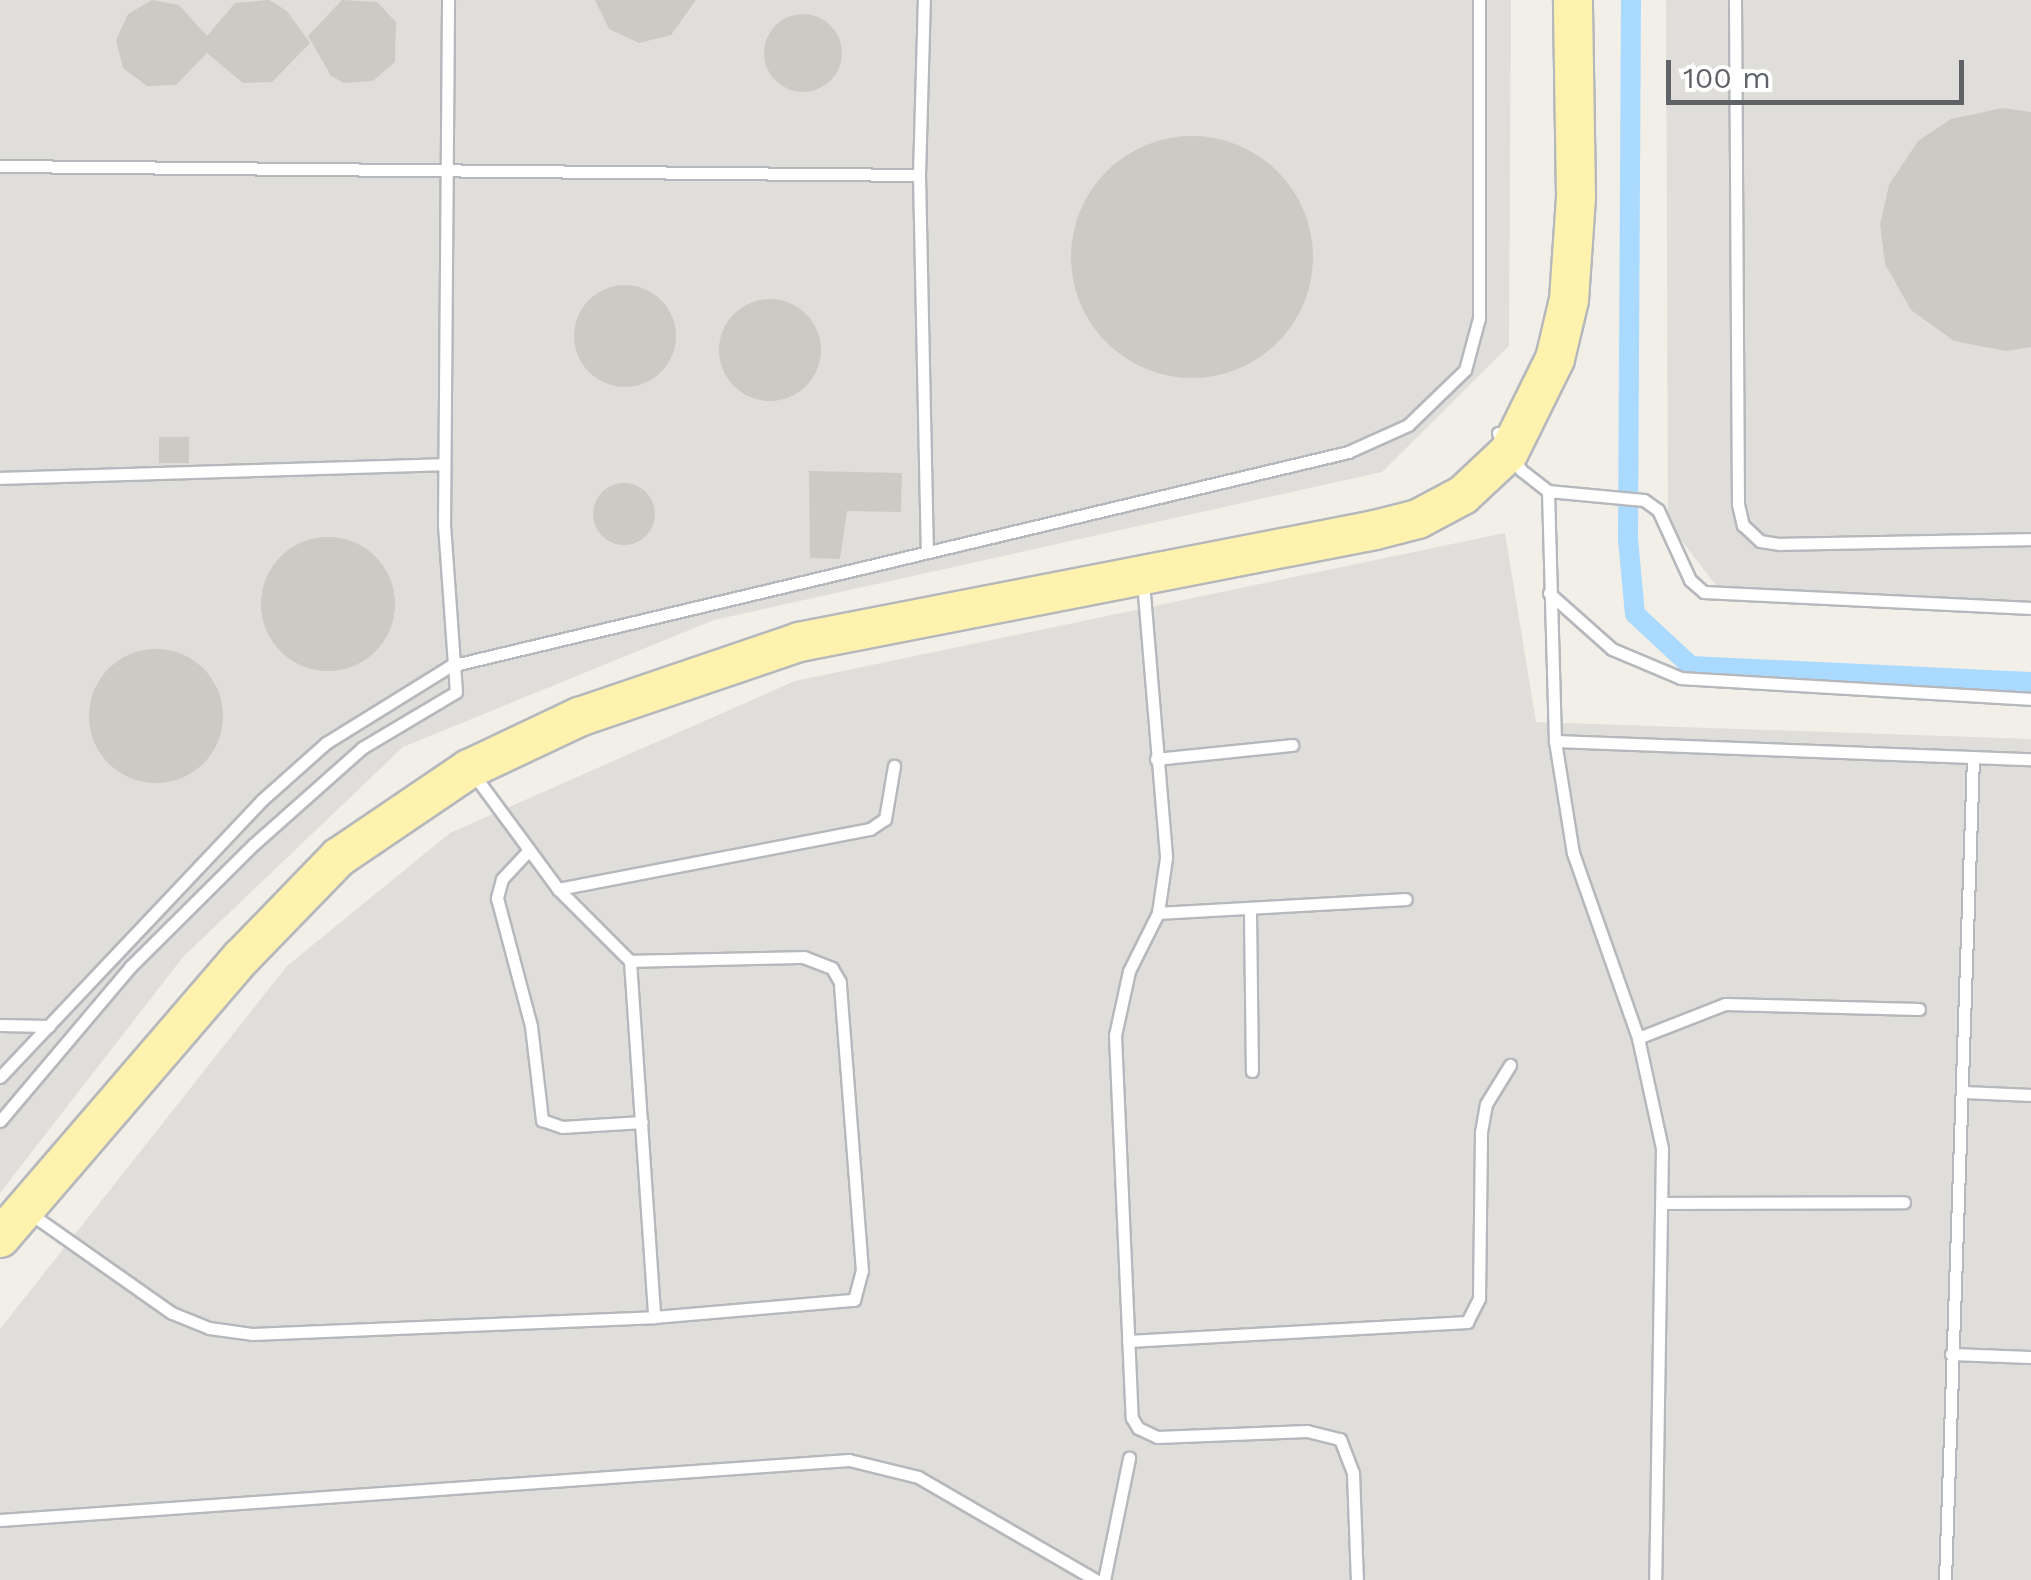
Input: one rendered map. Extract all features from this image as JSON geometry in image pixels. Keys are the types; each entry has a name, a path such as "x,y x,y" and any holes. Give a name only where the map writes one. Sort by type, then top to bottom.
{"main road":[{"path":"7,1217 325,842 457,751 571,698 793,622 1410,499 1451,478 1503,442 1536,352 1548,297 1556,196 1552,0"},
{"path":"7,1217 339,857 470,769 579,717 799,642 1418,518 1462,495 1503,442 1555,359 1569,300 1576,197 1573,0"}],"lane":[{"path":"0,1121 130,967 254,844 362,748 456,692 450,666 444,464 448,0"},
{"path":"924,0 919,175 928,548"},
{"path":"0,1077 275,788 326,743 450,666 928,548 1348,452 1408,426 1465,370 1479,318 1478,0"},
{"path":"1734,0 1738,504 1744,525 1760,541 1780,544 2031,539"},
{"path":"0,166 919,175"},
{"path":"1503,442 1548,491 1644,500 1658,510 1690,580 1720,596 2031,608"},
{"path":"0,478 444,464"},
{"path":"1548,491 1548,592 1556,741 1573,853 1638,1038 1662,1148 1655,1580"},
{"path":"1143,573 1166,858 1158,913 1124,984 1115,1035 1132,1418 1146,1435 1308,1431 1340,1439 1353,1473 1357,1580"},
{"path":"1548,592 1612,649 1681,678 2031,699"},
{"path":"1556,741 2031,759"},
{"path":"1156,758 1292,745"},
{"path":"1945,1580 1973,758"},
{"path":"558,889 870,830 885,819 894,766"},
{"path":"470,769 558,889 630,961 654,1318"},
{"path":"529,850 502,879 497,898 530,1026 542,1120 562,1127 642,1122"},
{"path":"1158,913 1250,912 1406,900"},
{"path":"1250,912 1252,1071"},
{"path":"7,1217 172,1313 209,1328 286,1333 654,1318 841,1305 854,1300 862,1271 840,982 832,968 804,958 630,961"},
{"path":"1638,1038 1725,1004 1919,1009"},
{"path":"0,1025 49,1026"},
{"path":"1128,1340 1467,1322 1478,1298 1483,1118 1510,1065"},
{"path":"1964,1092 2031,1095"},
{"path":"1662,1203 1904,1202"},
{"path":"1951,1354 2031,1358"},
{"path":"1104,1580 1129,1458"},
{"path":"0,1520 849,1460 918,1477 1096,1580"}],"shaded area":[{"path":"0,0 1511,0 1509,346 1382,472 714,620 403,747 183,957 0,1193"},
{"path":"1666,0 2031,0 2031,613 1728,601 1668,523"},
{"path":"1505,533 1536,722 2031,739 2031,1580 0,1580 0,1329 287,966 450,833 795,681"}],"building":[{"path":"152,0 179,5 207,36 235,3 269,0 287,11 310,43 272,82 243,83 207,53 176,85 147,86 123,68 116,40 128,14"},
{"path":"342,0 377,2 396,22 395,62 373,81 344,83 331,76 308,36"},
{"path":"595,0 696,0 671,35 639,43 609,29"},
{"path":"803,14 818,17 830,26 839,38 839,68 830,80 818,89 803,92 788,89 776,80 767,68 764,53 767,38 776,26 788,17"},
{"path":"2003,108 2031,112 2031,347 2006,351 1954,341 1911,310 1885,264 1880,224 1889,185 1918,141 1951,119"},
{"path":"1192,136 1238,145 1278,171 1304,211 1313,257 1304,303 1278,343 1238,369 1192,378 1146,369 1106,343 1080,303 1071,257 1080,211 1106,171 1146,145"},
{"path":"625,285 644,289 661,300 672,317 676,336 672,355 661,372 644,383 625,387 606,383 589,372 578,355 574,336 578,317 589,300 606,289"},
{"path":"770,299 789,303 806,314 817,331 821,350 817,369 806,386 789,397 770,401 751,397 734,386 723,369 719,350 723,331 734,314 751,303"},
{"path":"159,437 189,437 189,463 159,463"},
{"path":"809,471 902,473 901,512 847,511 840,559 810,558"},
{"path":"624,483 646,492 655,514 646,536 624,545 602,536 593,514 602,492"},
{"path":"328,537 353,543 375,557 389,579 395,604 389,629 375,651 353,665 328,671 303,665 281,651 267,629 261,604 267,579 281,557 303,543"},
{"path":"156,649 181,655 203,669 217,691 223,716 217,741 203,763 181,777 156,783 131,777 109,763 95,741 89,716 95,691 109,669 131,655"}],"waterway":[{"path":"1631,0 1628,539 1635,614 1691,666 2031,682"}]}
